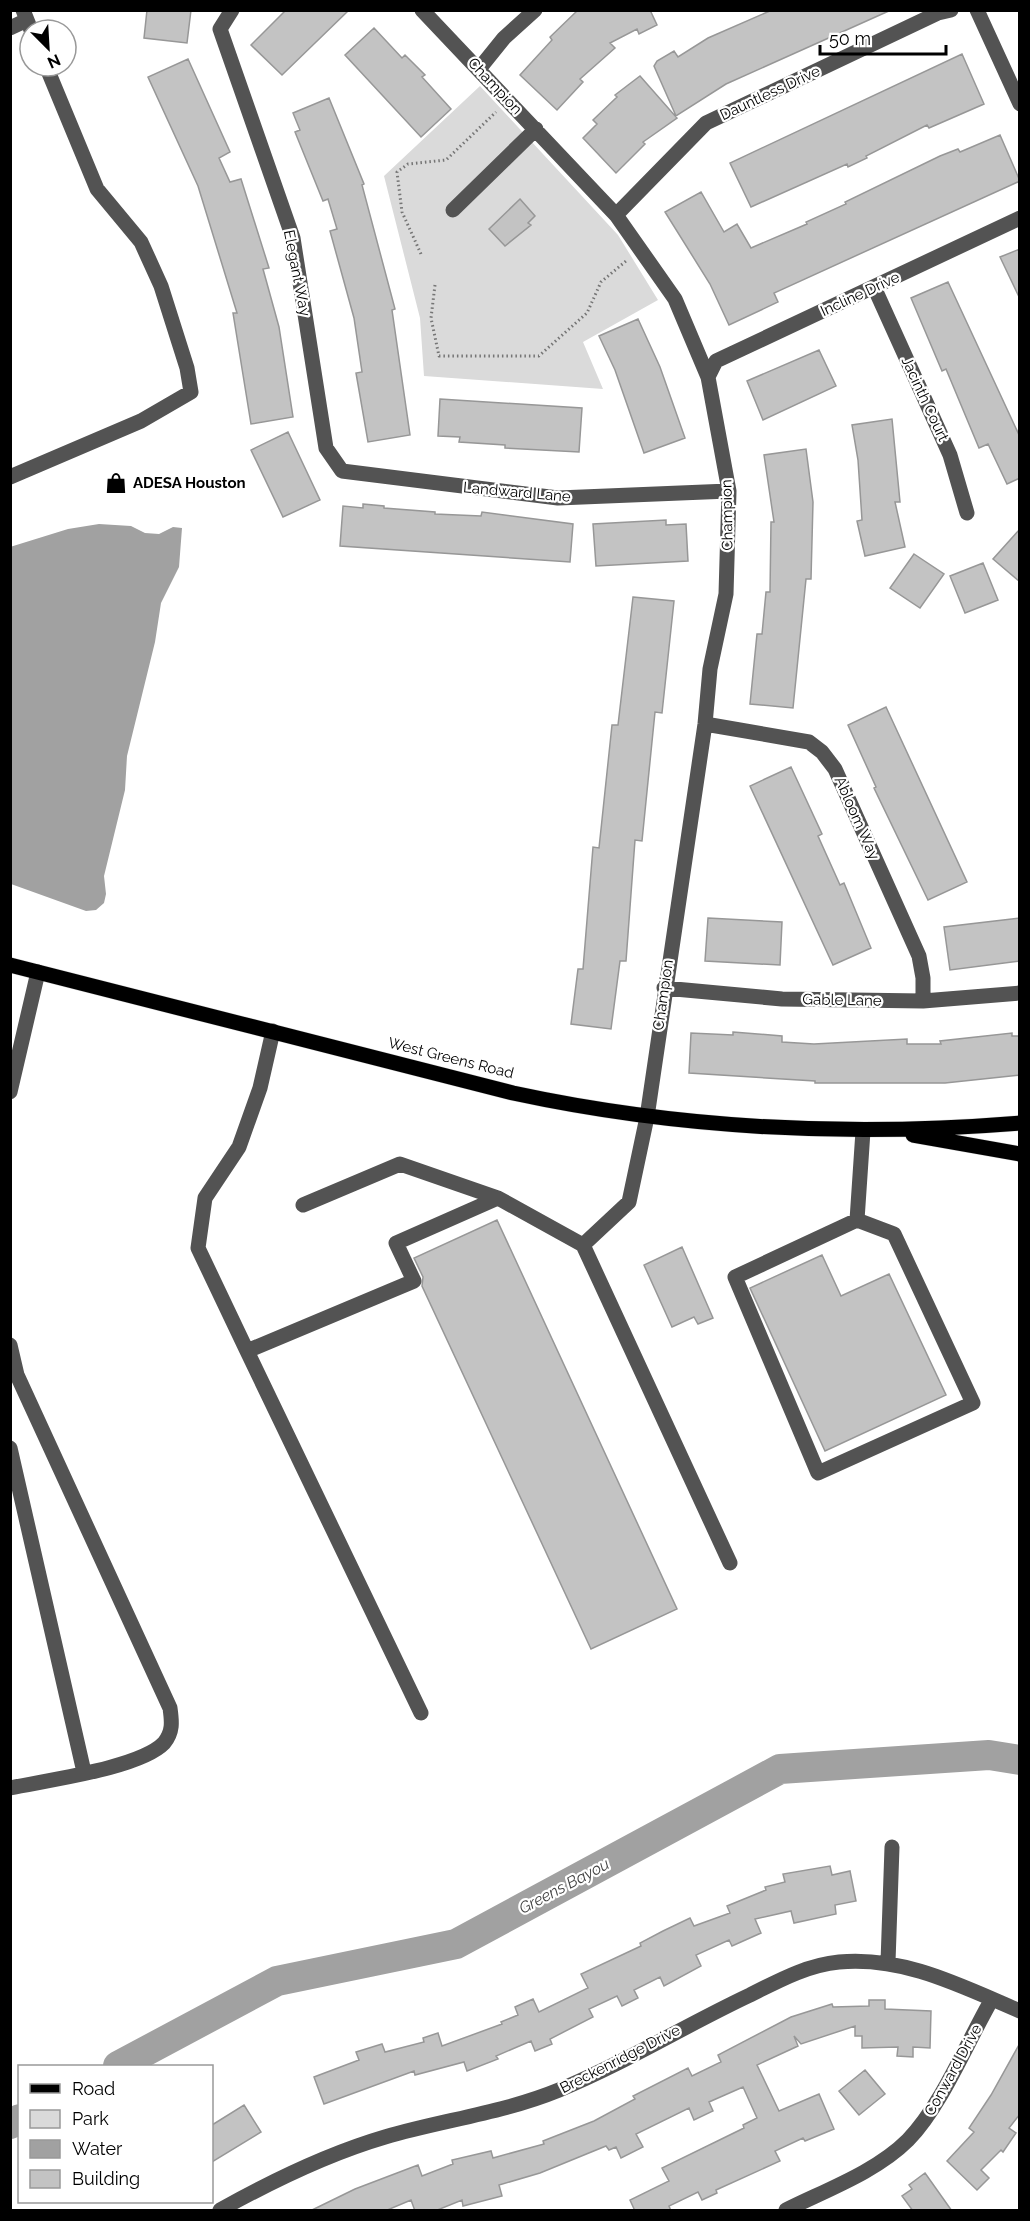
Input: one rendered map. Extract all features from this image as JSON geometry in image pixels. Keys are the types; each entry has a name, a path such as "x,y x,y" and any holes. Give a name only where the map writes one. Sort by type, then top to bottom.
{"main road":[{"name":"West Greens Road","path":"10,965 513,1093 586,1109 647,1117 805,1130 892,1131 1020,1123"},
{"name":"West Greens Road","path":"892,1131 1020,1154"}],"street":[{"name":"Elegant Way","path":"232,10 220,29 293,238 326,448 342,471"},
{"name":"Champion","path":"422,10 616,215 675,298 708,376 729,491 726,594 710,669 705,724 664,988 647,1117 629,1202 583,1245"},
{"path":"479,69 504,38 535,10"},
{"name":"Dauntless Drive","path":"616,215 706,123 938,13 951,10"},
{"path":"977,10 1020,104"},
{"path":"10,477 141,421 191,392 187,368 160,286 141,242 97,189 51,78"},
{"path":"453,210 536,129"},
{"name":"Incline Drive","path":"708,376 716,361 1020,218"},
{"name":"Jacinth Court","path":"874,287 950,455 967,513"},
{"name":"Landward Lane","path":"342,471 558,498 729,491"},
{"name":"Abloom Way","path":"705,724 809,742 822,752 835,769 919,956 923,978 922,1001"},
{"path":"10,1092 15,1054 26,1025 38,972"},
{"name":"Gable Lane","path":"664,988 782,999 922,1001 1020,993"},
{"path":"273,1031 260,1088 239,1147 205,1198 198,1248 421,1713"},
{"path":"857,1221 863,1131"},
{"path":"303,1205 400,1164 498,1198 583,1245 730,1563"},
{"path":"247,1351 414,1281 396,1243 498,1198"},
{"path":"857,1221 894,1234 973,1402 818,1473 735,1277 857,1221"},
{"path":"10,1346 14,1375 170,1708 172,1727 165,1741 151,1755 10,1788"},
{"path":"10,1448 84,1772"},
{"path":"888,1962 892,1847"},
{"name":"Breckenridge Drive","path":"220,2211 285,2176 334,2154 384,2137 517,2106 562,2089 710,2013 799,1972 836,1962 867,1960 888,1962 934,1974 1020,2011"},
{"name":"Conward Drive","path":"786,2211 871,2167 908,2140 934,2106 992,1999"}],"path":[{"path":"421,254 402,212 397,172 408,164 446,160 496,112"},
{"path":"435,285 431,318 439,356 539,356 587,312 601,282 626,261"}],"green space":[{"path":"480,86 618,235 658,300 583,342 603,389 424,376 420,318 384,176"}],"water":[{"path":"99,524 131,526 145,533 159,534 173,527 182,528 179,567 161,603 155,642 127,756 125,790 104,876 106,894 104,903 96,910 86,911 11,884 10,547 68,529"}],"building":[{"path":"147,10 191,10 187,43 144,38"},
{"path":"286,10 349,10 282,75 251,45"},
{"path":"578,10 650,10 657,25 639,34 637,29 610,43 615,48 580,79 583,82 557,110 520,75 552,40 550,37"},
{"path":"772,10 891,10 726,84 676,116 654,66 657,61 674,51 678,57 708,38"},
{"path":"374,28 402,58 405,55 425,75 422,77 451,109 421,137 345,55"},
{"path":"962,54 984,104 929,128 927,125 848,167 847,164 751,207 730,163"},
{"path":"188,59 230,152 219,158 230,182 241,179 269,268 263,269 279,327 293,417 251,424 233,313 237,313 198,186 148,77"},
{"path":"640,76 677,118 643,142 645,144 616,173 583,138 597,124 593,120 617,97 615,95"},
{"path":"329,98 364,184 362,185 395,309 392,310 410,435 368,442 356,373 362,372 354,318 330,231 337,229 328,199 323,201 295,132 300,130 293,113"},
{"path":"1000,135 1020,181 774,293 778,302 729,325 710,284 665,212 701,192 724,232 737,224 751,248 807,224 806,222 846,204 845,202 940,156 958,149 960,152"},
{"path":"520,199 535,216 528,223 531,225 505,246 489,229"},
{"path":"1020,249 1020,299 1000,257"},
{"path":"948,282 1020,437 1020,478 1007,484 988,444 979,448 946,369 942,371 911,298"},
{"path":"638,319 660,367 685,438 644,453 615,370 599,336"},
{"path":"819,350 836,386 763,420 747,381"},
{"path":"440,399 582,408 579,452 505,448 505,445 459,442 460,437 438,436"},
{"path":"892,419 900,502 895,502 905,547 865,556 857,521 862,520 858,460 852,425"},
{"path":"288,432 320,500 283,517 251,450"},
{"path":"806,449 813,502 811,579 806,579 793,708 750,704 757,634 762,634 766,592 770,592 771,522 774,522 764,455"},
{"path":"363,504 435,512 435,514 481,516 482,512 573,524 570,562 340,546 343,506 363,508"},
{"path":"666,520 666,525 686,524 688,561 596,566 593,524"},
{"path":"1020,529 1020,582 993,559"},
{"path":"914,554 944,574 920,608 890,588"},
{"path":"983,563 998,600 965,613 950,576"},
{"path":"633,597 674,601 662,713 655,712 642,841 635,840 626,961 620,961 611,1029 571,1024 578,969 583,969 593,847 599,848 612,725 618,725"},
{"path":"886,707 967,882 928,900 874,788 876,787 848,725"},
{"path":"791,767 822,834 818,836 840,885 844,883 871,948 833,965 750,786"},
{"path":"708,918 782,922 780,965 705,961"},
{"path":"1020,918 1020,961 950,970 944,927"},
{"path":"733,1032 782,1036 782,1042 814,1044 907,1039 907,1044 941,1044 940,1041 1012,1033 1012,1036 1020,1036 1020,1075 945,1083 815,1083 815,1081 689,1073 691,1033 733,1035"},
{"path":"497,1220 677,1609 591,1649 422,1286 423,1277 414,1258"},
{"path":"682,1247 713,1318 698,1324 694,1317 672,1327 644,1265"},
{"path":"822,1255 841,1296 889,1274 946,1395 825,1451 750,1288"},
{"path":"830,1866 832,1875 850,1871 856,1901 835,1905 836,1914 794,1923 791,1911 755,1919 761,1933 732,1946 729,1940 696,1955 701,1966 664,1986 660,1977 634,1990 638,1998 622,2006 617,1996 589,2009 593,2017 550,2039 552,2044 535,2051 531,2041 496,2056 498,2059 467,2071 464,2062 415,2075 414,2071 324,2104 314,2077 359,2060 356,2052 382,2044 385,2052 424,2042 423,2038 438,2033 442,2046 502,2024 501,2022 518,2015 515,2007 533,1999 539,2012 588,1988 581,1974 641,1946 640,1943 663,1931 690,1918 694,1926 730,1913 727,1906 766,1890 765,1887 785,1882 783,1874"},
{"path":"869,2000 885,2000 885,2009 931,2011 930,2048 913,2047 913,2057 897,2056 898,2047 862,2048 862,2036 855,2036 855,2026 801,2044 794,2036 798,2046 757,2065 779,2111 819,2094 834,2129 805,2141 803,2138 775,2151 780,2161 716,2190 717,2193 702,2200 698,2192 669,2206 671,2211 635,2211 630,2200 669,2181 662,2168 744,2128 743,2125 757,2118 743,2087 709,2102 713,2111 694,2120 689,2108 636,2134 643,2147 621,2158 616,2147 609,2150 606,2146 540,2173 499,2185 502,2196 463,2206 462,2200 435,2211 415,2211 411,2200 385,2211 310,2211 355,2189 418,2165 422,2176 453,2164 452,2160 491,2151 493,2158 544,2144 543,2141 594,2121 635,2099 633,2096 688,2068 692,2076 721,2062 718,2055 791,2017 832,2004 833,2007 869,2006"},
{"path":"1020,2043 1020,2114 1009,2128 1016,2133 1003,2152 1001,2150 981,2170 989,2178 977,2190 947,2161 974,2132 969,2128 991,2095"},
{"path":"865,2070 885,2094 859,2115 839,2091"},
{"path":"244,2105 261,2132 213,2161 213,2124"},
{"path":"925,2173 952,2211 913,2211 902,2196 912,2189 909,2185"}],"waterway":[{"name":"Greens Bayou","path":"120,2065 277,1981 456,1944 780,1769 989,1755 1020,1760"},
{"name":"Greens Bayou","path":"10,2124 18,2120"}],"place":[{"name":"ADESA Houston","path":"116,483"}]}
